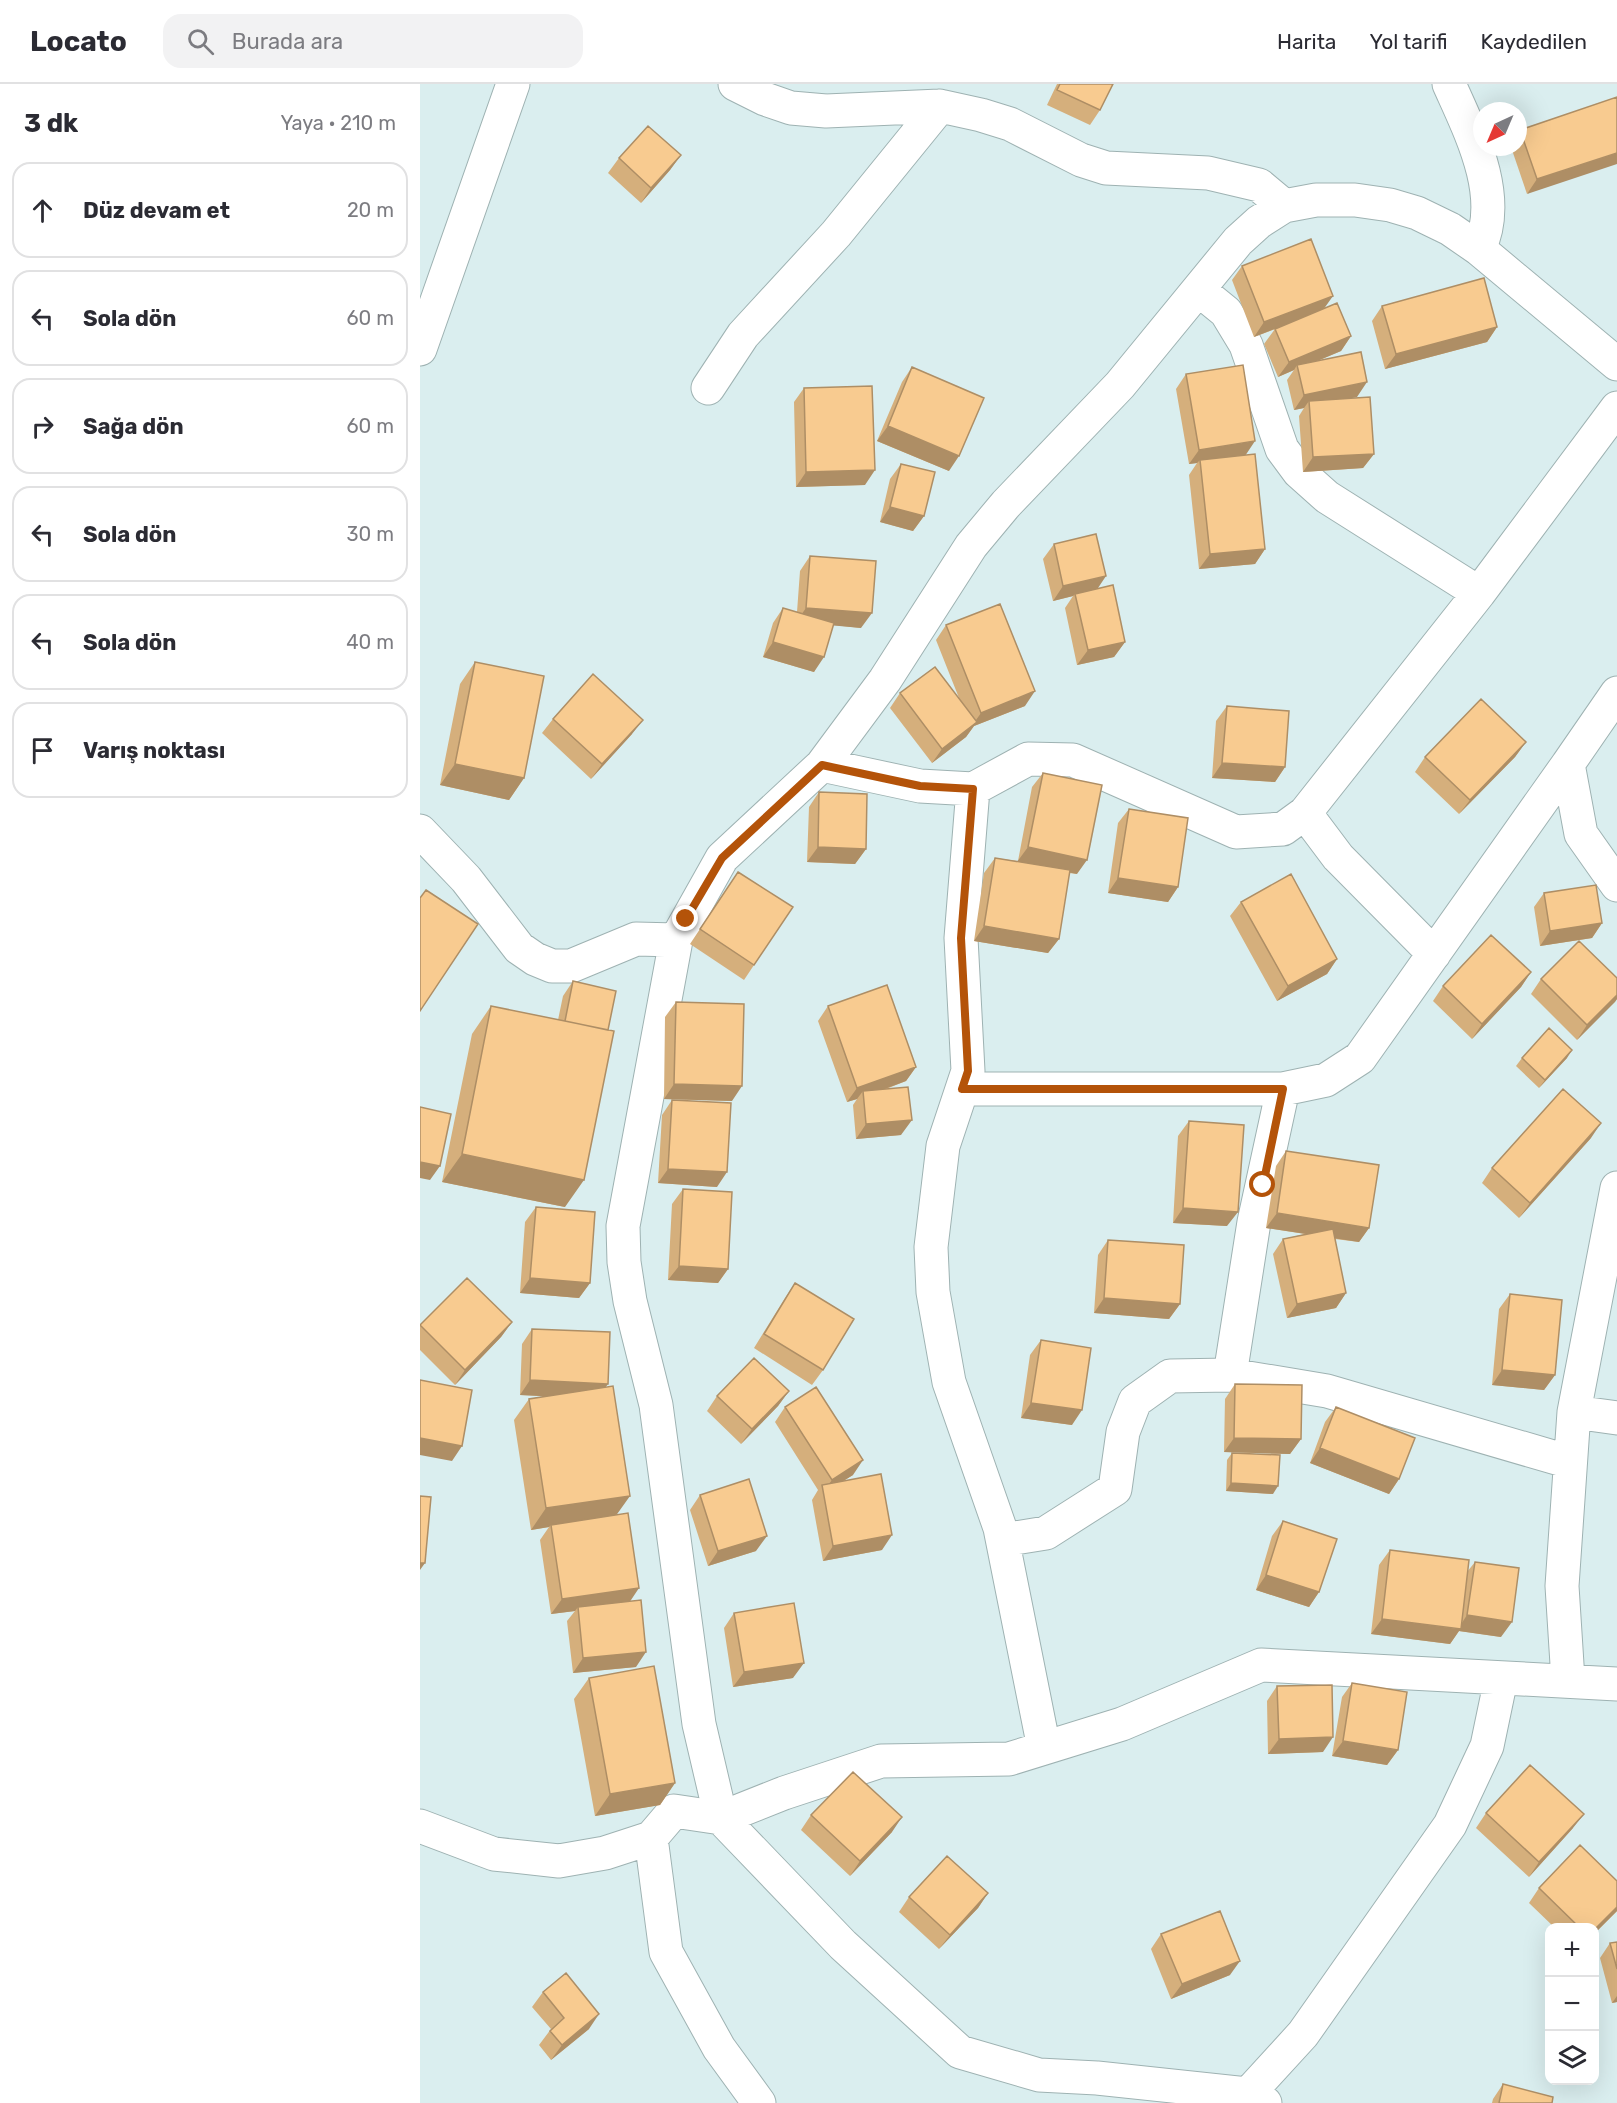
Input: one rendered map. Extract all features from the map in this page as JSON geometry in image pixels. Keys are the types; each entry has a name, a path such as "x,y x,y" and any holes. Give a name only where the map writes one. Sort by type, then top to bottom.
{"street":[{"path":"420,349 513,84"},
{"path":"735,84 791,108 826,111 940,106 1011,124 1081,160 1106,168 1208,173 1260,185 1284,206"},
{"path":"1449,84 1485,177 1490,209 1488,231 1479,249"},
{"path":"708,388 743,335 836,234 940,106"},
{"path":"1501,1679 1486,1746 1450,1825 1303,2034 1251,2100 1097,2078 1039,2075 960,2052 843,1946 721,1818 699,1724 656,1405 624,1262 623,1226 676,939 722,858 822,765 885,681 970,546 1006,504 1120,385 1238,241 1284,206 1316,200 1355,200 1390,205 1417,213 1450,229 1479,249 1617,364"},
{"path":"1200,290 1226,312 1246,345 1282,449 1299,472 1327,497 1479,593"},
{"path":"822,765 920,786 973,789 1028,759 1073,760 1236,832 1283,829 1305,813 1479,593 1617,408"},
{"path":"962,1089 1283,1089 1326,1080 1360,1058 1617,693"},
{"path":"1568,764 1581,834 1617,885"},
{"path":"973,789 961,938 968,1071 943,1146 931,1247 933,1292 949,1382 1003,1540 1044,1748"},
{"path":"1305,813 1338,857 1434,954"},
{"path":"420,831 466,879 519,948 535,959 552,966 571,966 636,939 676,939"},
{"path":"1230,1375 1254,1222 1283,1089"},
{"path":"1568,1680 1562,1586 1574,1412 1617,1188"},
{"path":"1003,1540 1046,1533 1115,1489 1122,1432 1135,1401 1170,1376 1230,1375 1327,1391 1570,1462"},
{"path":"1574,1412 1617,1418"},
{"path":"420,1826 494,1854 559,1861 604,1853 651,1838 674,1811 721,1818 784,1793 881,1761 1009,1759 1122,1724 1261,1665 1617,1684"},
{"path":"651,1838 666,1952 718,2048 759,2103"}],"building":[{"path":"1060,84 1113,84 1100,110 1057,90"},
{"path":"1617,97 1617,153 1537,179 1527,150 1527,128"},
{"path":"648,126 681,155 651,188 619,158"},
{"path":"1311,239 1333,296 1264,322 1242,266"},
{"path":"1484,278 1497,327 1396,354 1382,306"},
{"path":"1337,303 1351,336 1289,362 1275,329"},
{"path":"1361,352 1367,382 1304,395 1297,365"},
{"path":"1243,365 1255,441 1199,450 1186,374"},
{"path":"912,367 984,398 959,456 888,426"},
{"path":"872,386 875,470 806,472 804,388"},
{"path":"1370,397 1374,454 1313,457 1309,401"},
{"path":"1255,454 1265,549 1210,554 1200,460"},
{"path":"901,464 935,472 924,516 890,507"},
{"path":"1096,534 1106,576 1063,586 1054,544"},
{"path":"810,556 876,561 872,613 806,608"},
{"path":"1113,585 1125,642 1088,650 1075,594"},
{"path":"1000,604 1035,691 981,713 946,625"},
{"path":"783,608 834,623 824,657 773,642"},
{"path":"475,662 544,676 524,778 455,764"},
{"path":"935,667 977,722 942,749 900,693"},
{"path":"593,674 643,720 602,764 553,719"},
{"path":"1481,699 1526,742 1470,800 1425,757"},
{"path":"1227,706 1289,711 1285,767 1222,763"},
{"path":"1043,773 1102,785 1087,860 1028,847"},
{"path":"819,792 867,794 866,849 818,847"},
{"path":"1129,809 1188,818 1178,887 1118,878"},
{"path":"995,858 1070,870 1059,939 984,926"},
{"path":"738,872 793,907 754,965 700,929"},
{"path":"1291,874 1337,959 1288,986 1241,902"},
{"path":"1596,885 1602,923 1550,931 1544,893"},
{"path":"426,890 478,924 420,1011 420,898"},
{"path":"1491,935 1531,972 1482,1024 1443,986"},
{"path":"1579,941 1617,978 1617,995 1587,1025 1541,979"},
{"path":"573,981 616,991 608,1030 565,1021"},
{"path":"887,985 916,1067 857,1088 828,1006"},
{"path":"676,1002 744,1004 742,1086 674,1084"},
{"path":"491,1006 614,1031 584,1180 462,1154"},
{"path":"1549,1028 1572,1050 1545,1080 1522,1058"},
{"path":"908,1087 912,1120 866,1124 863,1091"},
{"path":"1563,1089 1601,1123 1530,1203 1492,1168"},
{"path":"672,1100 731,1103 727,1172 668,1169"},
{"path":"420,1107 451,1114 440,1166 420,1162"},
{"path":"1189,1121 1244,1125 1238,1212 1183,1208"},
{"path":"1286,1151 1379,1165 1369,1228 1277,1213"},
{"path":"683,1189 732,1192 728,1269 679,1266"},
{"path":"536,1207 595,1212 590,1283 530,1278"},
{"path":"1333,1229 1346,1293 1297,1304 1283,1239"},
{"path":"1108,1240 1184,1245 1180,1304 1104,1298"},
{"path":"467,1278 512,1322 465,1370 420,1325"},
{"path":"795,1283 854,1319 823,1370 764,1334"},
{"path":"1510,1294 1562,1300 1555,1375 1502,1370"},
{"path":"532,1329 610,1332 608,1384 530,1380"},
{"path":"1041,1340 1091,1348 1082,1410 1031,1403"},
{"path":"754,1358 789,1391 752,1429 717,1396"},
{"path":"420,1380 472,1390 462,1446 420,1438"},
{"path":"1235,1384 1302,1385 1301,1439 1234,1438"},
{"path":"613,1386 630,1496 546,1508 529,1399"},
{"path":"816,1387 863,1460 832,1480 785,1407"},
{"path":"1336,1407 1415,1438 1399,1479 1320,1448"},
{"path":"1232,1453 1280,1455 1278,1486 1231,1483"},
{"path":"881,1474 892,1535 833,1546 822,1485"},
{"path":"749,1479 767,1536 718,1551 700,1495"},
{"path":"420,1496 431,1497 425,1563 420,1563"},
{"path":"628,1513 639,1588 562,1599 551,1525"},
{"path":"1283,1521 1337,1539 1319,1592 1266,1575"},
{"path":"1390,1550 1469,1560 1461,1629 1382,1619"},
{"path":"1475,1562 1519,1568 1512,1622 1467,1615"},
{"path":"641,1600 646,1652 583,1658 578,1607"},
{"path":"794,1603 804,1663 744,1672 734,1613"},
{"path":"654,1666 675,1783 610,1794 589,1678"},
{"path":"1352,1683 1407,1692 1398,1750 1343,1741"},
{"path":"1332,1685 1333,1737 1279,1739 1277,1686"},
{"path":"1530,1765 1584,1814 1539,1862 1486,1813"},
{"path":"853,1772 902,1817 860,1861 811,1815"},
{"path":"1580,1845 1617,1881 1617,1907 1599,1925 1599,1923 1575,1923 1539,1888"},
{"path":"947,1856 988,1893 950,1935 909,1897"},
{"path":"1220,1911 1240,1961 1182,1984 1161,1934"},
{"path":"1617,1942 1617,1969 1610,1943"},
{"path":"566,1973 599,2014 562,2045 550,2031 564,2018 543,1992"},
{"path":"1503,2084 1553,2097 1552,2103 1499,2103"}],"route":[{"path":"686,919 722,858 822,765 920,786 973,789 961,938 968,1071 962,1089 1283,1089 1263,1185"}]}
